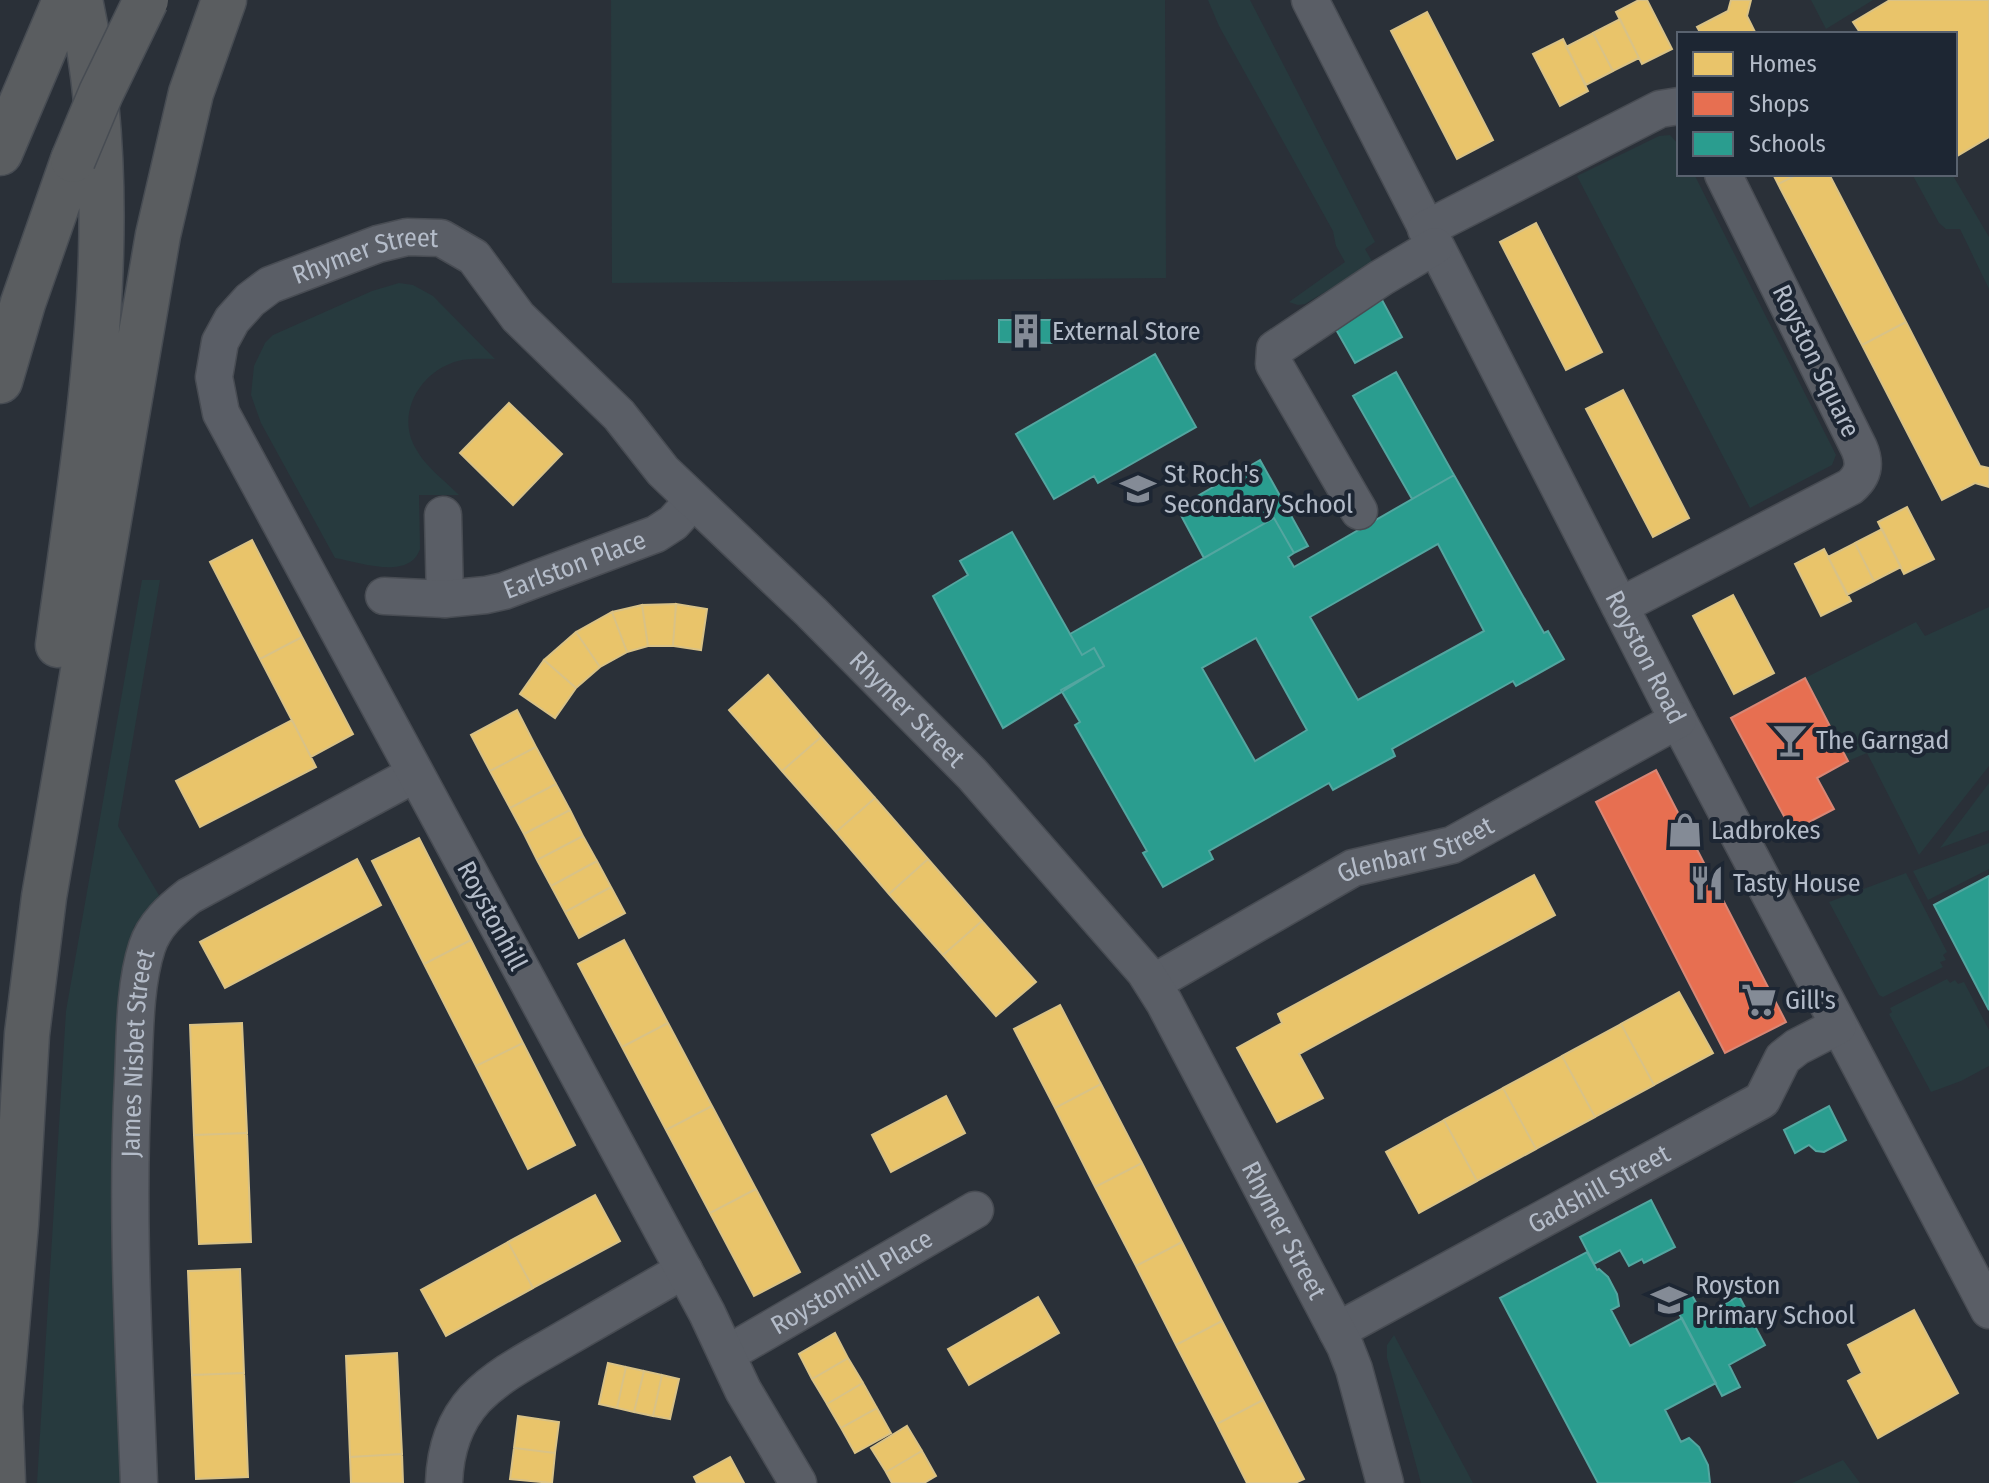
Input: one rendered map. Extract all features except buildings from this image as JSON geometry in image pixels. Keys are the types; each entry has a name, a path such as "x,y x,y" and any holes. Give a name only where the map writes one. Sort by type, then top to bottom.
{"highway":[{"path":"0,153 65,0"},
{"path":"0,1157 20,934 82,469 99,310 103,201 99,135 93,74 80,0"},
{"path":"0,381 27,288 73,160 146,0"},
{"path":"3,1483 0,1406 16,1224 27,1034 44,897 158,235 191,93 224,0"}],"street":[{"name":"Royston Road","path":"1310,0 1678,720 1989,1310"},
{"path":"1359,511 1274,364 1275,349 1381,278 1431,238 1660,109 1677,106"},
{"name":"Royston Square","path":"1620,606 1850,487 1862,473 1864,460 1859,448 1724,176"},
{"name":"Rhymer Street","path":"220,342 232,320 250,300 270,285 378,244 407,237 441,238 474,257 518,317 619,415 663,471 811,612 972,774 1153,983 1337,1331 1354,1369 1385,1483"},
{"name":"Roystonhill","path":"220,342 214,377 221,413 684,1270 743,1390 798,1483"},
{"name":"Earlston Place","path":"384,596 469,598 504,591 656,534 673,523 693,501"},
{"path":"443,515 445,599"},
{"name":"Glenbarr Street","path":"1153,983 1353,868 1452,845 1678,720"},
{"name":"James Nisbet Street","path":"139,1483 132,1315 130,1125 140,980 147,948 160,923 189,896 415,774"},
{"name":"Gadshill Street","path":"1337,1331 1762,1100 1783,1058 1797,1047 1838,1026"},
{"name":"Roystonhill Place","path":"727,1354 975,1210"},
{"path":"444,1483 447,1449 454,1431 465,1412 485,1389 521,1364 684,1270"}],"green space":[{"path":"611,0 1165,0 1166,278 612,283"},
{"path":"1208,0 1250,0 1375,242 1365,249 1373,263 1305,304 1289,302 1345,262 1336,246 1333,231 1219,26"},
{"path":"1811,0 1873,0 1826,29"},
{"path":"1670,135 1677,143 1677,176 1695,176 1836,455 1832,465 1750,508 1577,176 1659,136"},
{"path":"1913,176 1953,176 1989,237 1989,289 1960,229 1946,229 1939,223"},
{"path":"399,283 413,285 433,296 495,359 463,360 444,366 422,384 415,396 408,422 410,436 420,455 459,495 419,495 420,549 414,559 406,564 383,567 335,558 261,423 251,395 254,366 265,343 273,335 372,291"},
{"path":"142,580 160,580 118,826 160,897 134,927 118,1022 111,1248 124,1483 37,1483 66,1011"},
{"path":"1989,607 1989,766 1919,855 1867,753 1848,761 1805,678 1916,622 1925,636"},
{"path":"1989,783 1989,830 1940,848"},
{"path":"1989,843 1989,869 1928,900 1913,871"},
{"path":"1906,873 1947,952 1943,955 1946,960 1940,962 1943,967 1883,997 1879,995 1829,902"},
{"path":"1947,979 1950,983 1955,980 1958,984 1964,982 1989,1030 1989,1066 1931,1092 1889,1014 1892,1012 1890,1008"},
{"path":"1394,1335 1473,1483 1421,1483 1387,1358 1387,1345"},
{"path":"1843,1460 1860,1483 1792,1483"}],"place":[{"name":"External Store","path":"1026,331"},
{"name":"St Roch's Secondary School","path":"1138,489"},
{"name":"The Garngad","path":"1790,740"},
{"name":"Ladbrokes","path":"1685,830"},
{"name":"Tasty House","path":"1707,883"},
{"name":"Gill's","path":"1759,1000"},
{"name":"Royston Primary School","path":"1669,1300"}]}
